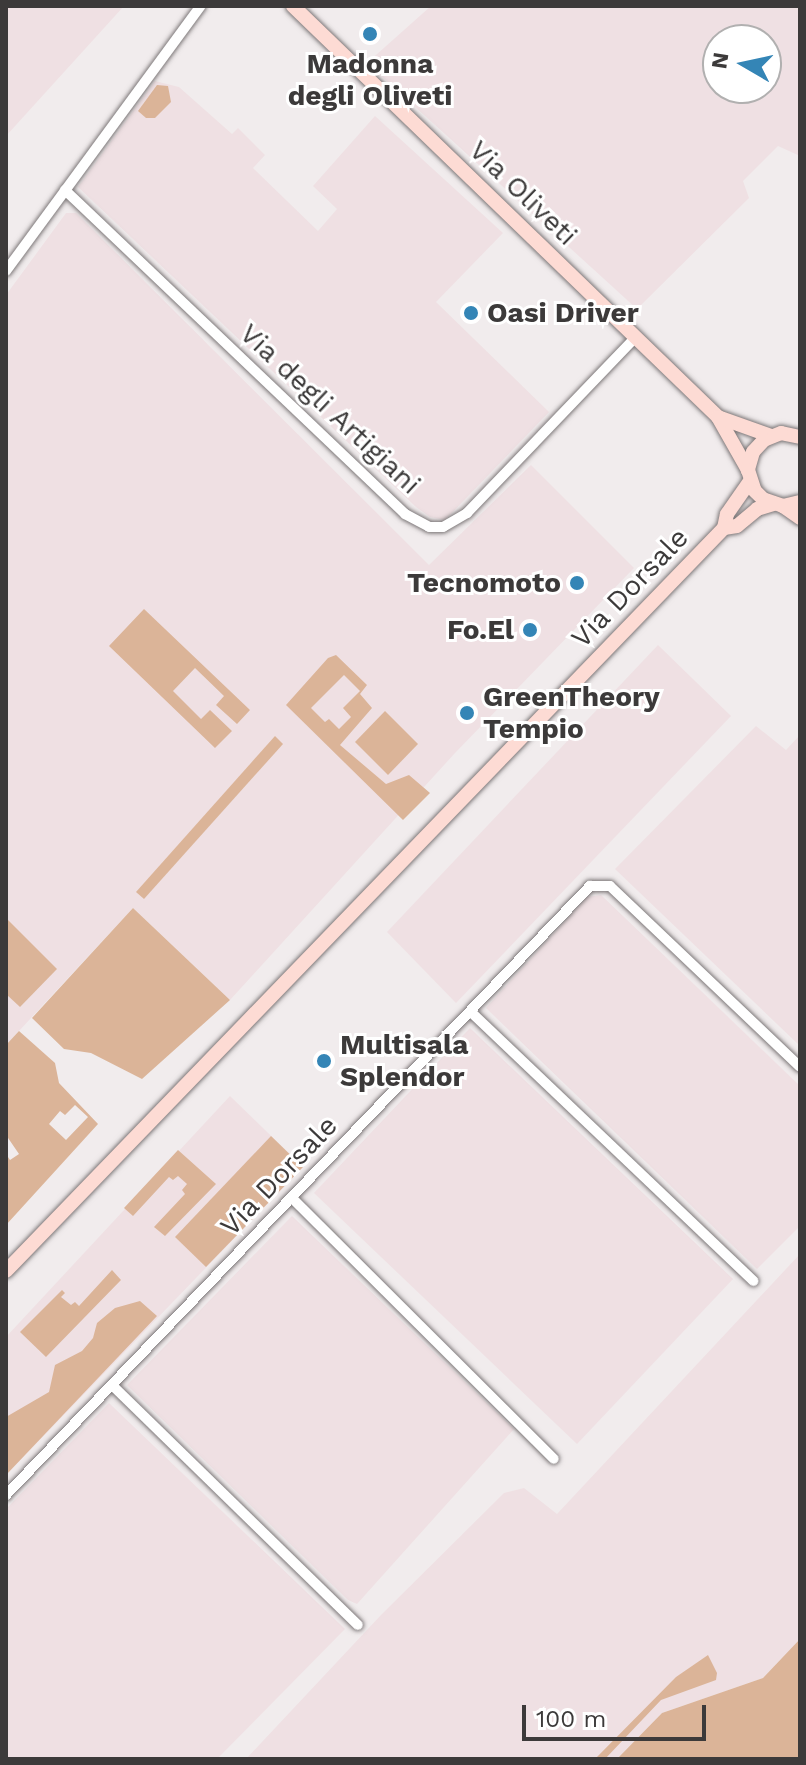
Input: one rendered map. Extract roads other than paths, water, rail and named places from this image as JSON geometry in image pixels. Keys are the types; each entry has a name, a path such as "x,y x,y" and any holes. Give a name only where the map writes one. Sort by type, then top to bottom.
{"street":[{"path":"6,271 201,6"},
{"name":"Via Oliveti","path":"293,6 718,417 755,491 778,505"},
{"name":"Via degli Artigiani","path":"65,190 405,514 429,527 443,527 467,513 635,338"},
{"name":"Via Oliveti","path":"718,417 776,435 800,437"},
{"path":"776,435 800,428"},
{"name":"Via Dorsale","path":"6,1271 724,528 727,514 749,475 753,452 776,435"},
{"name":"Via Dorsale","path":"724,528 737,526 757,509 800,502"},
{"path":"778,505 800,518"},
{"name":"Via Dorsale","path":"6,1495 590,886 610,886 800,1067"},
{"path":"471,1012 753,1281"},
{"path":"293,1199 554,1459"},
{"path":"113,1386 358,1625"}],"place":[{"name":"Madonna degli Oliveti","path":"370,34"},
{"name":"Oasi Driver","path":"471,313"},
{"name":"Tecnomoto","path":"577,583"},
{"name":"Fo.El","path":"530,630"},
{"name":"GreenTheory Tempio","path":"467,713"},
{"name":"Multisala Splendor","path":"324,1061"}]}
